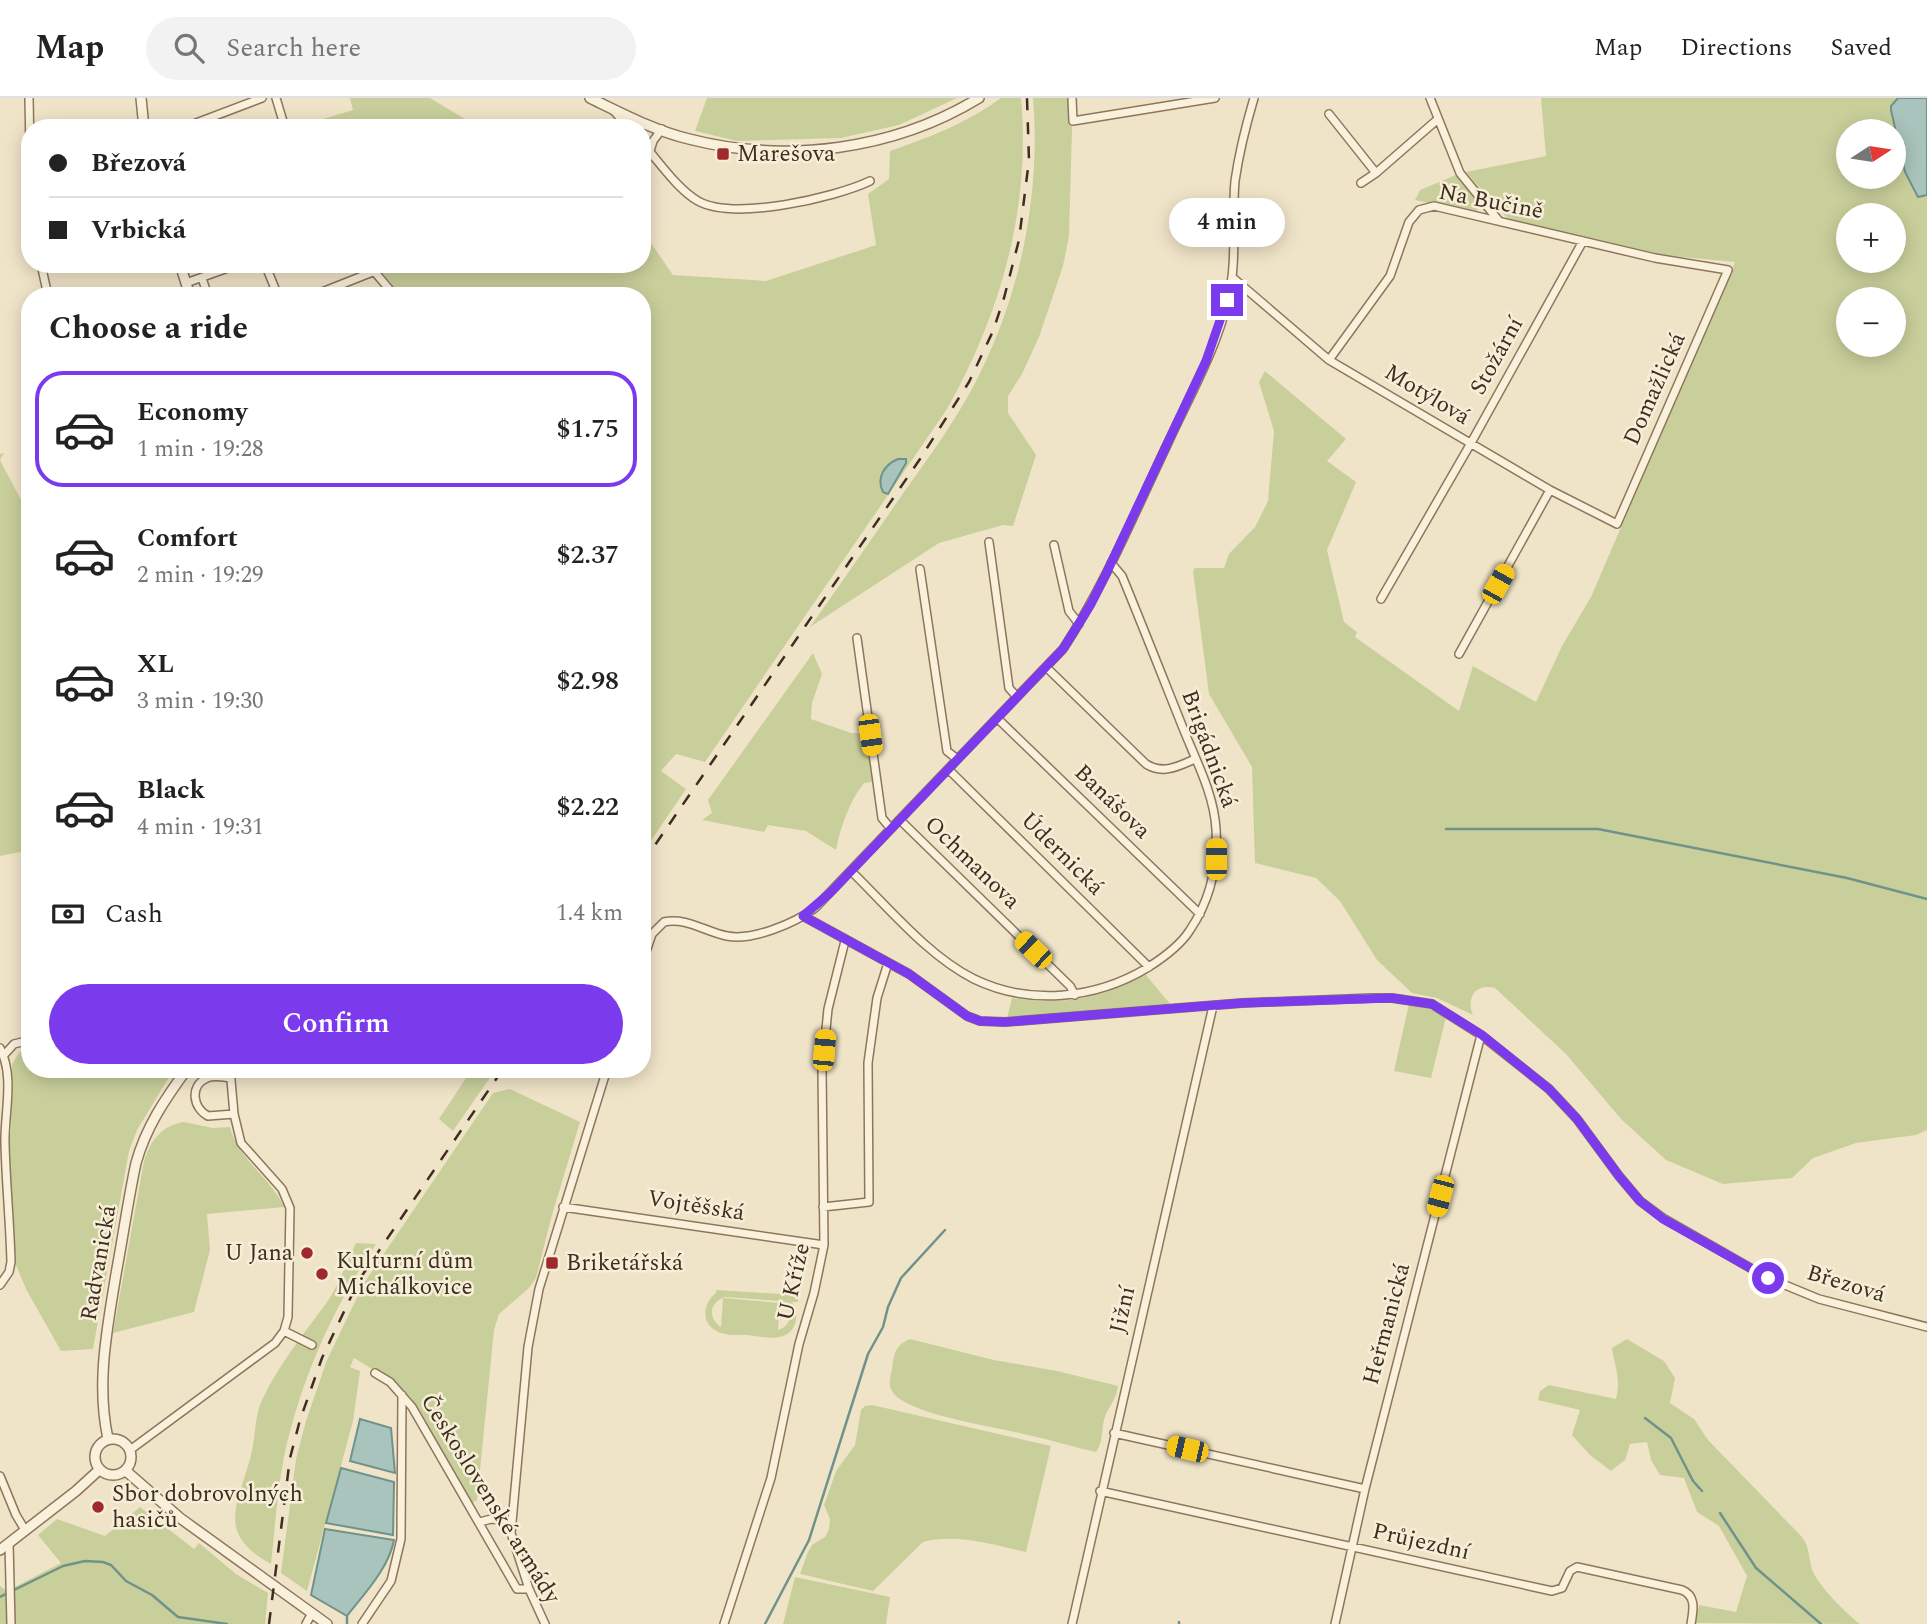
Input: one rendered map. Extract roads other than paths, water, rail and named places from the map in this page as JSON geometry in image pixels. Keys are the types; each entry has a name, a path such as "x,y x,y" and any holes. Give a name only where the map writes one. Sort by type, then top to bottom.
{"street":[{"path":"29,98 29,119"},
{"path":"141,98 143,119"},
{"path":"207,119 262,98"},
{"path":"276,98 282,119"},
{"path":"590,98 638,119"},
{"path":"1072,98 1073,121 1215,98"},
{"path":"651,937 664,922 672,920 737,937 770,930 815,908 1063,649 1111,563 1206,361 1221,322 1233,278 1235,183 1242,139 1254,98"},
{"path":"1430,98 1460,173 1499,221"},
{"path":"651,124 686,139 726,148 771,152 822,149 900,135 979,99"},
{"path":"612,108 621,119"},
{"path":"1329,114 1376,173"},
{"path":"1361,183 1438,120"},
{"path":"651,148 662,129"},
{"path":"651,152 698,201 714,206 751,209 773,206 849,191 870,181"},
{"name":"Na Bučině","path":"1329,360 1390,276 1409,222 1419,210 1434,206 1655,258 1728,270"},
{"name":"Stožární","path":"1381,598 1583,241"},
{"name":"Domažlická","path":"1616,524 1728,270"},
{"path":"183,273 187,287"},
{"path":"186,283 215,273"},
{"path":"335,287 370,273"},
{"path":"377,273 388,287"},
{"path":"202,278 205,287"},
{"name":"Motýlová","path":"1233,278 1329,360 1550,490 1616,524"},
{"path":"1460,654 1550,490"},
{"path":"989,542 1009,688 1017,697"},
{"path":"1054,545 1069,611 1079,624"},
{"name":"Brigádnická","path":"851,871 934,951 956,968 1001,989 1034,996 1075,995 1116,984 1149,967 1189,932 1200,914 1212,881 1216,859 1216,833 1210,796 1122,576 1111,563"},
{"path":"920,569 947,751 957,760"},
{"path":"857,638 883,818 891,830"},
{"path":"1046,667 1153,768 1169,769 1195,759"},
{"name":"Banášova","path":"997,718 1200,914"},
{"name":"Údernická","path":"948,769 1149,967"},
{"name":"Ochmanova","path":"900,820 1070,986 1075,995"},
{"name":"Březová","path":"803,916 888,963 967,1016 980,1021 1005,1022 1213,1006 1392,998 1432,1004 1482,1035 1549,1089 1577,1119 1640,1201 1663,1219 1756,1271 1806,1293 1927,1327"},
{"name":"U Kříže","path":"724,1624 771,1478 799,1344 824,1245 822,1091 826,1031 833,987 845,941"},
{"path":"823,1207 869,1202 868,1063 877,998 888,963"},
{"name":"Jižní","path":"1072,1624 1100,1491 1213,1006"},
{"name":"Heřmanická","path":"1335,1624 1365,1489 1482,1035"},
{"path":"0,1285 9,1272 10,1258 3,1126 7,1080 2,1052 21,1042"},
{"name":"Radvanická","path":"108,1439 102,1395 105,1339 136,1163 146,1132 180,1078"},
{"path":"210,1078 197,1087 195,1098 199,1109 208,1116 234,1114"},
{"path":"130,1450 275,1343 284,1331 288,1317 290,1208 282,1189 241,1143 234,1114 230,1078"},
{"path":"529,1589 514,1545 512,1521 533,1318 563,1207 604,1078"},
{"name":"Vojtěšská","path":"563,1207 824,1245"},
{"path":"284,1331 313,1345"},
{"name":"Československé armády","path":"375,1373 390,1382 412,1407 517,1589 529,1589 545,1624"},
{"path":"362,1624 391,1581 401,1538 402,1394"},
{"name":"Průjezdní","path":"1114,1433 1365,1489"},
{"path":"108,1439 120,1440 130,1450 131,1461 125,1471 111,1476 99,1470 95,1452 102,1442 108,1439"},
{"path":"0,1550 99,1470"},
{"path":"125,1471 180,1518 327,1624"},
{"path":"0,1476 25,1531"},
{"name":"Průjezdní","path":"1100,1491 1552,1591 1562,1588 1570,1571 1577,1567 1669,1587 1688,1592 1692,1600 1691,1624"},
{"path":"480,1522 491,1518 512,1521"},
{"path":"9,1543 12,1624"},
{"path":"306,1624 312,1613"}],"water":[{"path":"1898,98 1927,98 1927,195 1918,197 1906,174 1906,119 1893,119 1891,106"},
{"path":"898,459 906,459 906,463 888,494 883,492 881,477 885,468"},
{"path":"360,1419 391,1428 395,1473 350,1461"},
{"path":"341,1468 394,1482 393,1535 326,1523"},
{"path":"325,1529 394,1540 381,1571 347,1616 311,1595"}],"waterway":[{"path":"1446,829 1598,829 1847,878 1927,899"},
{"path":"765,1624 809,1540 868,1354 883,1327 888,1307 901,1278 945,1230"},
{"path":"1645,1418 1671,1438 1693,1481 1702,1491"},
{"path":"1720,1513 1756,1568 1821,1624"},
{"path":"0,1597 63,1566 85,1561 103,1562 111,1565 126,1581 152,1595 178,1617 227,1624"},
{"path":"347,1616 347,1624"}],"railway":[{"path":"651,851 920,459 969,382 993,331 1019,240 1029,160 1027,98"},
{"path":"269,1624 290,1458 322,1358 359,1280 497,1078"}],"place":[{"name":"Marešova","path":"723,154"},
{"name":"U Jana","path":"307,1253"},
{"name":"Briketářská","path":"552,1263"},
{"name":"Kulturní dům Michálkovice","path":"322,1274"},
{"name":"Sbor dobrovolných hasičů","path":"98,1507"}]}
